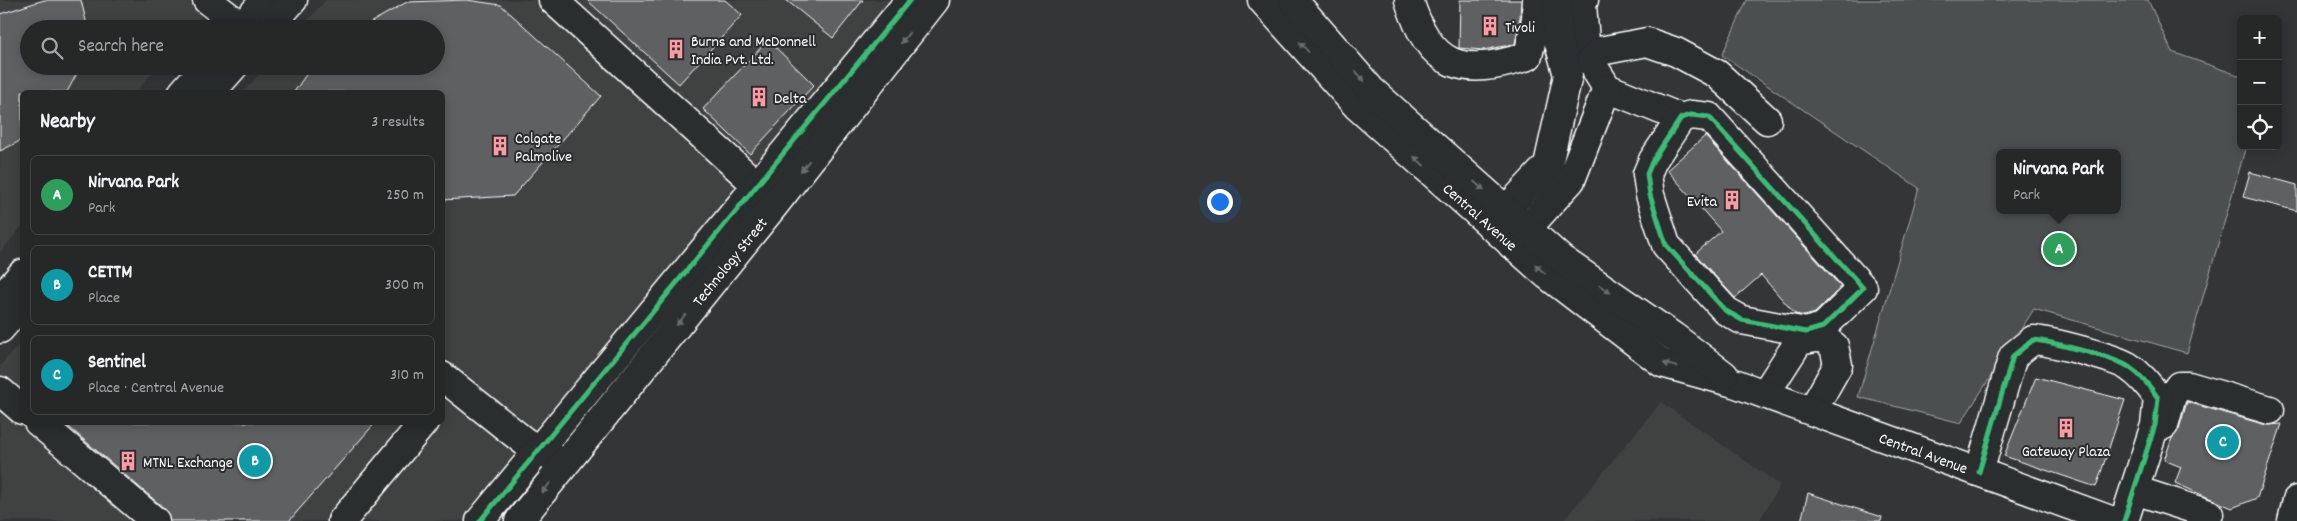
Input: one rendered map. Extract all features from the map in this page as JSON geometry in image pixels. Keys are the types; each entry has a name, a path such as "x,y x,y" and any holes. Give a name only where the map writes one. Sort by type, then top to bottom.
{"street":[{"path":"207,0 236,20"},
{"path":"253,20 265,0"},
{"path":"261,20 293,0"},
{"path":"553,0 767,195"},
{"path":"482,520 539,449 767,195 910,0"},
{"name":"Technology Street","path":"519,521 564,465 767,195 935,0"},
{"name":"Central Avenue","path":"1262,0 1357,106 1499,218"},
{"name":"Central Avenue","path":"1293,0 1371,90 1520,237 1561,259 1674,337 1734,383 2113,521"},
{"path":"1409,0 1414,15 1433,51 1460,67 1490,65 1528,56 1536,19 1537,0"},
{"path":"1558,0 1556,36 1579,68 1607,88 1681,118 1691,115 1709,117 1864,288 1823,327 1806,332 1742,320 1726,311 1666,245 1650,195 1647,174 1652,160 1681,118"},
{"path":"1499,218 1548,164 1579,68 1585,41 1582,5 1584,0"},
{"path":"1579,68 1600,51 1647,42 1676,52 1717,74 1767,120"},
{"path":"185,90 198,75"},
{"path":"213,90 226,75"},
{"path":"1520,237 1571,180 1607,88"},
{"path":"1543,171 1565,188"},
{"path":"7,306 20,278"},
{"path":"1765,394 1798,341 1821,337 1834,346 1838,365 1812,411"},
{"path":"1979,472 2013,356 2033,340 2047,341 2128,366 2148,384 2158,398 2155,425 2124,521"},
{"path":"2136,521 2172,396 2179,386 2189,386 2270,410"},
{"path":"447,388 526,442 564,465"},
{"path":"0,391 20,408"},
{"path":"42,425 155,521"},
{"path":"342,521 422,425"},
{"path":"2144,493 2209,514"},
{"path":"2292,521 2297,500"}],"shaded area":[{"path":"0,0 214,0 197,20 20,20 20,75 150,75 138,90 20,90 20,228 0,253"},
{"path":"326,0 897,0 469,521 0,521 0,366 20,343 20,425 445,425 445,90 245,90 259,75 445,75 445,20 308,20"},
{"path":"1747,0 2148,0 2172,52 2237,75 2237,150 2245,150 2187,353 2034,309 1961,423 1858,397 1919,188 1722,55"},
{"path":"1661,402 1780,485 1759,521 1563,521"}],"building":[{"path":"44,0 81,0 86,20 20,20 20,75 76,75 68,90 20,90 20,141 0,151 0,14"},
{"name":"Colgate Palmolive","path":"467,0 501,5 601,96 513,196 445,200 445,90 295,90 306,75 445,75 445,20 375,20 407,2"},
{"name":"Burns and McDonnell India Pvt. Ltd.","path":"587,0 725,0 742,15 679,84"},
{"path":"786,0 863,0 833,38"},
{"name":"Tivoli","path":"1460,0 1521,0 1515,44 1483,50 1459,48"},
{"name":"Delta","path":"768,40 814,85 750,154 703,109"},
{"name":"Evita","path":"1705,136 1841,287 1815,313 1805,316 1795,314 1761,275 1735,298 1695,254 1721,231 1667,170"},
{"path":"2250,172 2297,185 2297,211 2243,197"},
{"name":"Gateway Plaza","path":"2036,377 2125,400 2096,487 2004,456"},
{"path":"2187,402 2266,425 2282,424 2257,498 2232,508 2175,483 2181,467 2164,460 2172,438 2179,429"},
{"path":"67,425 373,425 289,521 170,521 165,509"},
{"path":"1808,493 1882,517 1881,521 1801,521"}],"cycle path":[{"path":"480,521 910,0"},
{"path":"1691,115 1709,117 1863,288 1823,327 1806,332 1742,320 1726,311 1666,245 1650,195 1647,174 1653,160 1681,118 1691,115"},
{"path":"1979,472 2013,356 2033,340 2111,359 2133,370 2145,381 2158,398 2155,425 2124,521"}],"place":[{"name":"Tivoli","path":"1490,26"},
{"name":"Burns and McDonnell India Pvt. Ltd.","path":"676,49"},
{"name":"Delta","path":"759,97"},
{"name":"Colgate Palmolive","path":"500,146"},
{"name":"Evita","path":"1732,200"},
{"name":"Nirvana Park","path":"2059,249"},
{"name":"Gateway Plaza","path":"2066,428"},
{"name":"Sentinel","path":"2223,442"},
{"name":"MTNL Exchange","path":"128,461"},
{"name":"CETTM","path":"255,461"}]}
